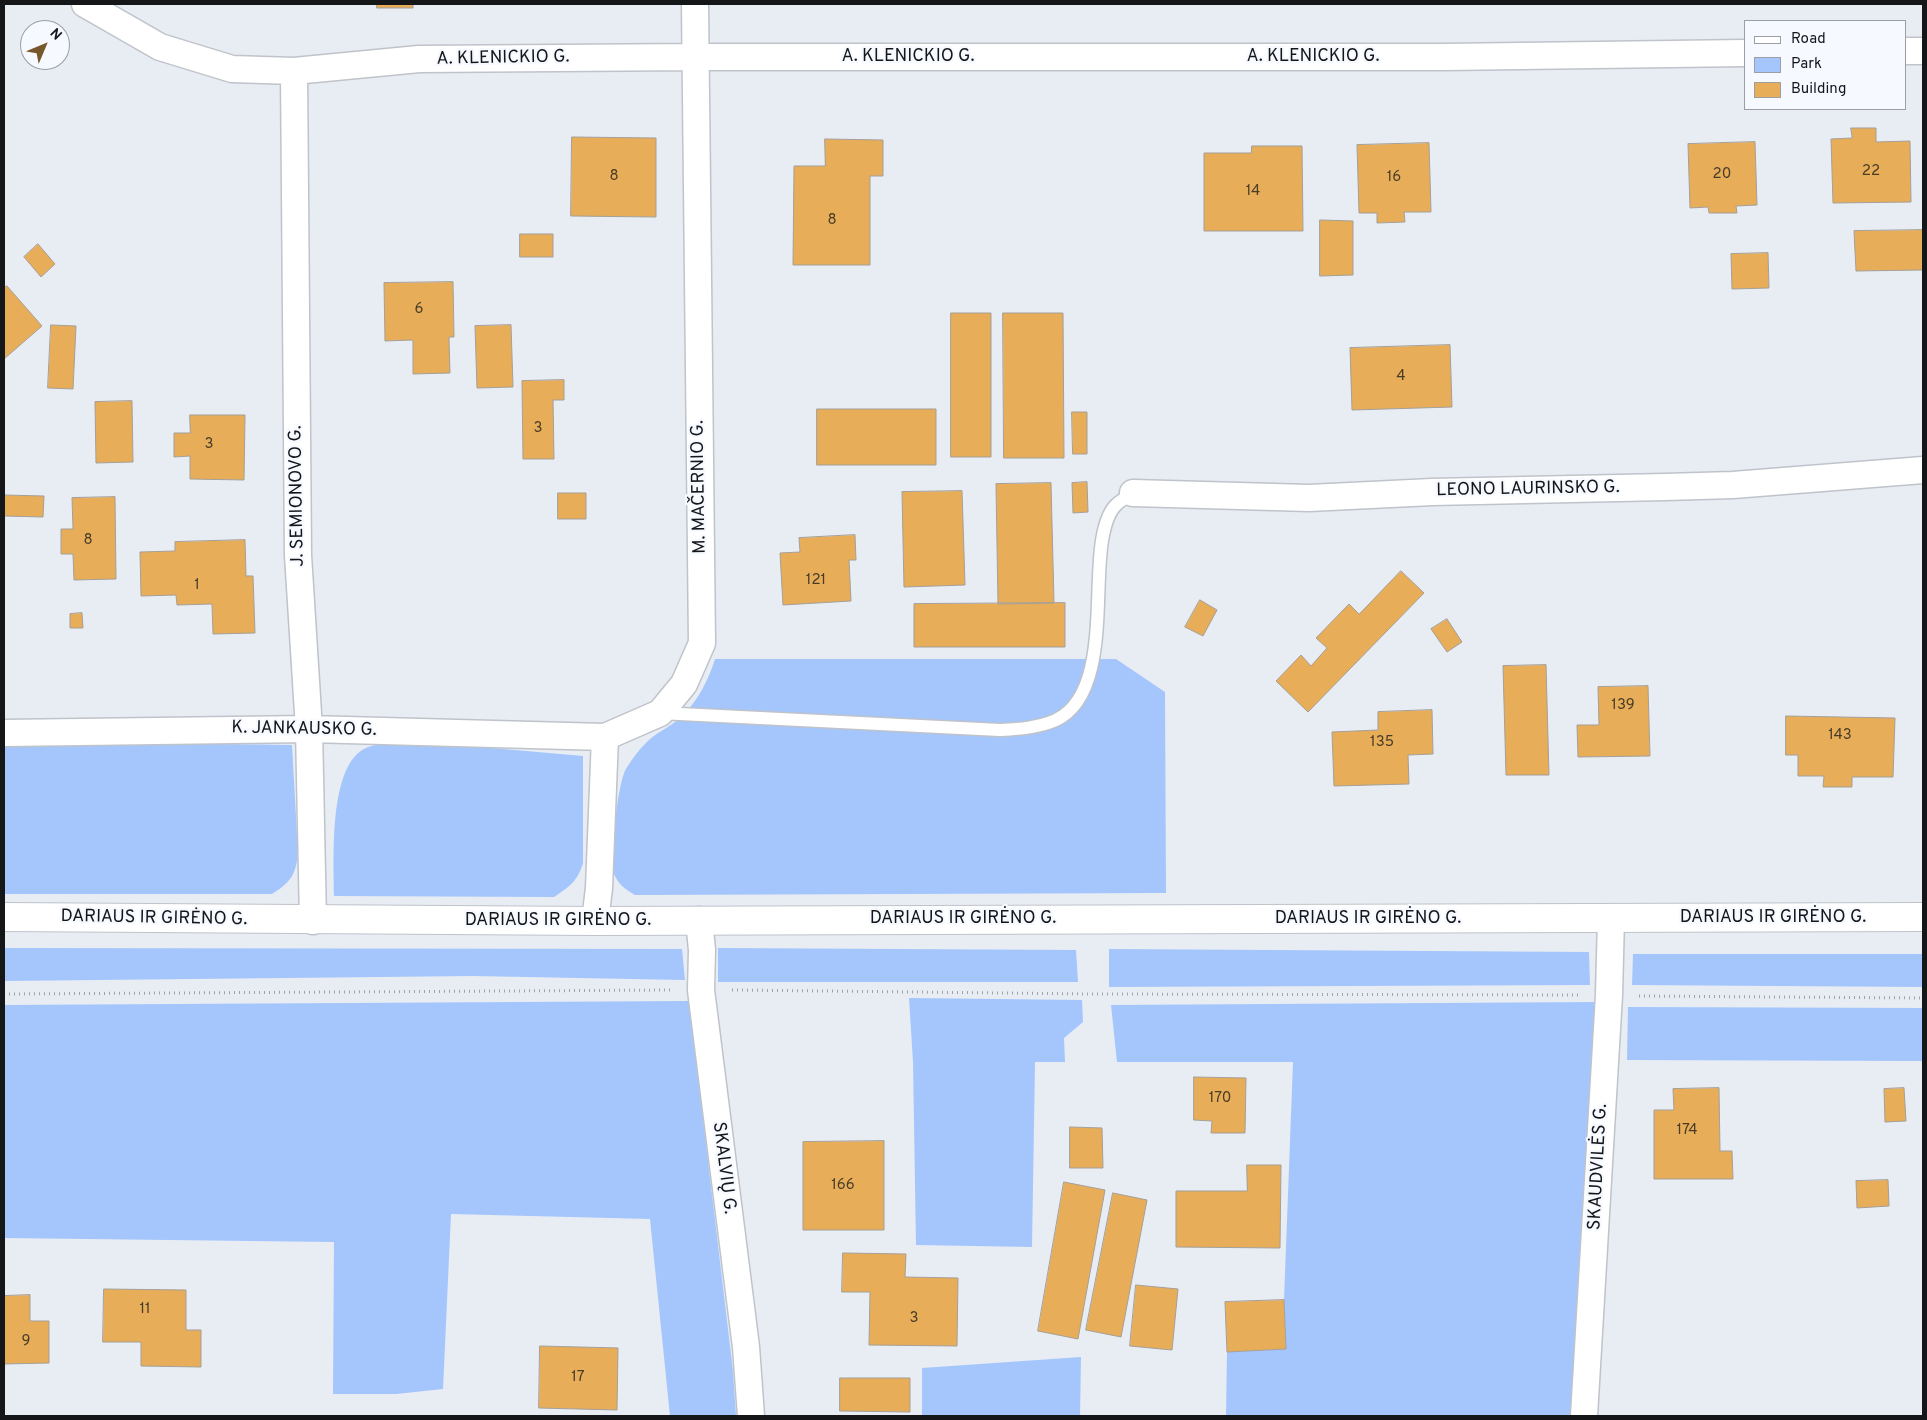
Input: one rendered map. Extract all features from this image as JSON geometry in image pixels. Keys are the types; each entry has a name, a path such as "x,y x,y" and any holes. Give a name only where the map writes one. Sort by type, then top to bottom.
{"highway":[{"name":"DARIAUS IR GIRĖNO G.","path":"4,917 313,921 1923,917"}],"street":[{"name":"A. KLENICKIO G.","path":"85,4 160,47 232,68 294,71 419,60 695,57 1445,56 1744,53"},
{"name":"M. MAČERNIO G.","path":"605,737 660,713 684,684 702,643 695,4"},
{"path":"1907,51 1923,51"},
{"name":"J. SEMIONOVO G.","path":"294,71 298,555 309,728 313,921"},
{"name":"LEONO LAURINSKO G.","path":"1133,493 1309,498 1432,492 1734,485 1923,470"},
{"name":"K. JANKAUSKO G.","path":"4,733 309,728 605,737"},
{"path":"595,921 599,888 605,737"},
{"name":"SKAUDVILĖS G.","path":"1584,1416 1609,995 1611,918"},
{"name":"SKALVIŲ G.","path":"699,920 702,950 701,990 746,1347 751,1416"}],"lane":[{"path":"660,713 1000,730 1028,728 1057,719 1074,705 1088,681 1095,640 1100,550 1106,523 1116,504 1133,493"}],"path":[{"path":"4,994 701,990 1923,998"}],"green space":[{"path":"715,659 1116,659 1165,692 1166,893 635,895 625,889 618,881 614,874 613,866 615,821 623,776 640,749 687,711 706,683"},
{"path":"4,741 292,745 298,852 294,872 284,886 272,894 4,894"},
{"path":"396,742 446,744 583,756 583,863 576,879 554,897 334,896 336,814 339,793 345,773 354,758 366,748"},
{"path":"4,948 682,949 685,980 473,976 4,981"},
{"path":"718,948 1076,950 1078,982 718,982"},
{"path":"1109,949 1589,952 1590,985 1109,987"},
{"path":"1633,954 1923,954 1923,987 1632,985"},
{"path":"909,998 1082,1000 1083,1022 1064,1038 1065,1062 1035,1062 1032,1247 916,1245 913,1062"},
{"path":"689,1001 733,1371 736,1416 670,1416 650,1219 451,1214 443,1389 396,1394 333,1394 334,1242 4,1238 4,1005"},
{"path":"1597,1002 1572,1416 1226,1416 1227,1352 1286,1349 1284,1300 1293,1062 1117,1062 1111,1005"},
{"path":"1628,1007 1923,1008 1923,1061 1627,1060"},
{"path":"1081,1357 1080,1416 922,1416 922,1368"}],"building":[{"path":"377,4 413,4 413,8 377,8"},
{"path":"1851,128 1876,128 1876,142 1910,141 1911,202 1833,203 1831,139 1852,138"},
{"path":"572,137 656,138 656,217 571,216"},
{"path":"825,139 883,140 883,176 870,176 870,265 793,265 794,166 825,166"},
{"path":"1755,142 1757,205 1736,206 1737,213 1709,213 1708,207 1690,208 1688,144"},
{"path":"1429,143 1431,212 1404,212 1405,222 1377,223 1377,213 1359,213 1357,145"},
{"path":"1252,146 1302,146 1303,231 1204,231 1204,153 1251,153"},
{"path":"1320,220 1353,221 1353,275 1320,276"},
{"path":"1923,230 1923,270 1856,271 1854,231"},
{"path":"520,234 553,234 553,257 520,257"},
{"path":"38,244 55,264 41,277 24,257"},
{"path":"1768,253 1769,288 1732,289 1731,254"},
{"path":"453,282 454,337 449,337 450,373 413,374 413,340 385,341 384,283"},
{"path":"7,286 42,326 4,359 4,288"},
{"path":"951,313 991,313 991,457 951,457"},
{"path":"1003,313 1063,313 1064,458 1004,458"},
{"path":"51,325 76,326 73,389 48,388"},
{"path":"511,325 513,387 477,388 475,326"},
{"path":"1450,345 1452,407 1352,410 1350,348"},
{"path":"564,380 564,400 553,400 554,459 523,459 522,381"},
{"path":"132,401 133,462 96,463 95,402"},
{"path":"817,409 936,409 936,465 817,465"},
{"path":"1072,412 1087,412 1087,454 1073,454"},
{"path":"190,415 245,415 244,480 190,479 190,456 174,457 174,433 190,433"},
{"path":"1087,482 1088,512 1073,513 1072,483"},
{"path":"1051,483 1054,603 998,604 996,484"},
{"path":"962,491 965,585 904,587 902,492"},
{"path":"558,493 586,493 586,519 558,519"},
{"path":"4,495 44,496 43,517 4,516"},
{"path":"115,497 116,579 74,580 73,554 61,554 61,529 73,529 72,498"},
{"path":"855,535 856,560 849,560 851,601 783,605 780,553 800,552 799,538"},
{"path":"245,540 246,576 253,576 255,633 213,634 212,604 177,605 176,595 141,596 140,552 175,551 175,542"},
{"path":"1401,571 1424,593 1308,712 1276,681 1301,655 1311,666 1327,648 1316,638 1349,604 1359,614"},
{"path":"1200,600 1217,610 1203,636 1185,627"},
{"path":"1065,603 1065,647 914,647 914,604"},
{"path":"82,613 83,628 70,628 70,614"},
{"path":"1447,619 1462,642 1447,652 1431,629"},
{"path":"1546,665 1549,775 1506,775 1503,666"},
{"path":"1648,686 1650,756 1578,757 1577,725 1599,725 1598,687"},
{"path":"1432,710 1433,754 1408,755 1409,784 1334,786 1332,732 1378,730 1378,712"},
{"path":"1786,716 1895,718 1893,777 1852,777 1852,787 1823,787 1824,776 1798,776 1798,755 1786,755"},
{"path":"1194,1077 1246,1078 1245,1133 1211,1133 1212,1121 1194,1120"},
{"path":"1719,1088 1720,1151 1732,1151 1733,1179 1654,1179 1654,1110 1674,1110 1673,1089"},
{"path":"1904,1088 1906,1121 1885,1122 1884,1089"},
{"path":"1070,1127 1102,1128 1103,1168 1070,1168"},
{"path":"884,1141 884,1230 803,1230 803,1142"},
{"path":"1247,1165 1281,1165 1280,1248 1176,1247 1176,1191 1247,1191"},
{"path":"1888,1180 1889,1206 1857,1208 1856,1181"},
{"path":"1064,1182 1105,1190 1078,1339 1038,1331"},
{"path":"1113,1193 1147,1200 1121,1337 1086,1330"},
{"path":"843,1253 906,1254 905,1277 958,1278 957,1346 869,1345 870,1292 842,1292"},
{"path":"1136,1285 1178,1289 1172,1350 1130,1346"},
{"path":"104,1289 186,1290 186,1330 201,1330 201,1367 141,1366 141,1342 103,1342"},
{"path":"30,1295 30,1321 49,1321 49,1363 4,1364 4,1296"},
{"path":"1284,1300 1286,1349 1227,1352 1225,1302"},
{"path":"540,1346 618,1348 617,1410 539,1408"},
{"path":"840,1378 910,1378 910,1412 840,1411"}]}
